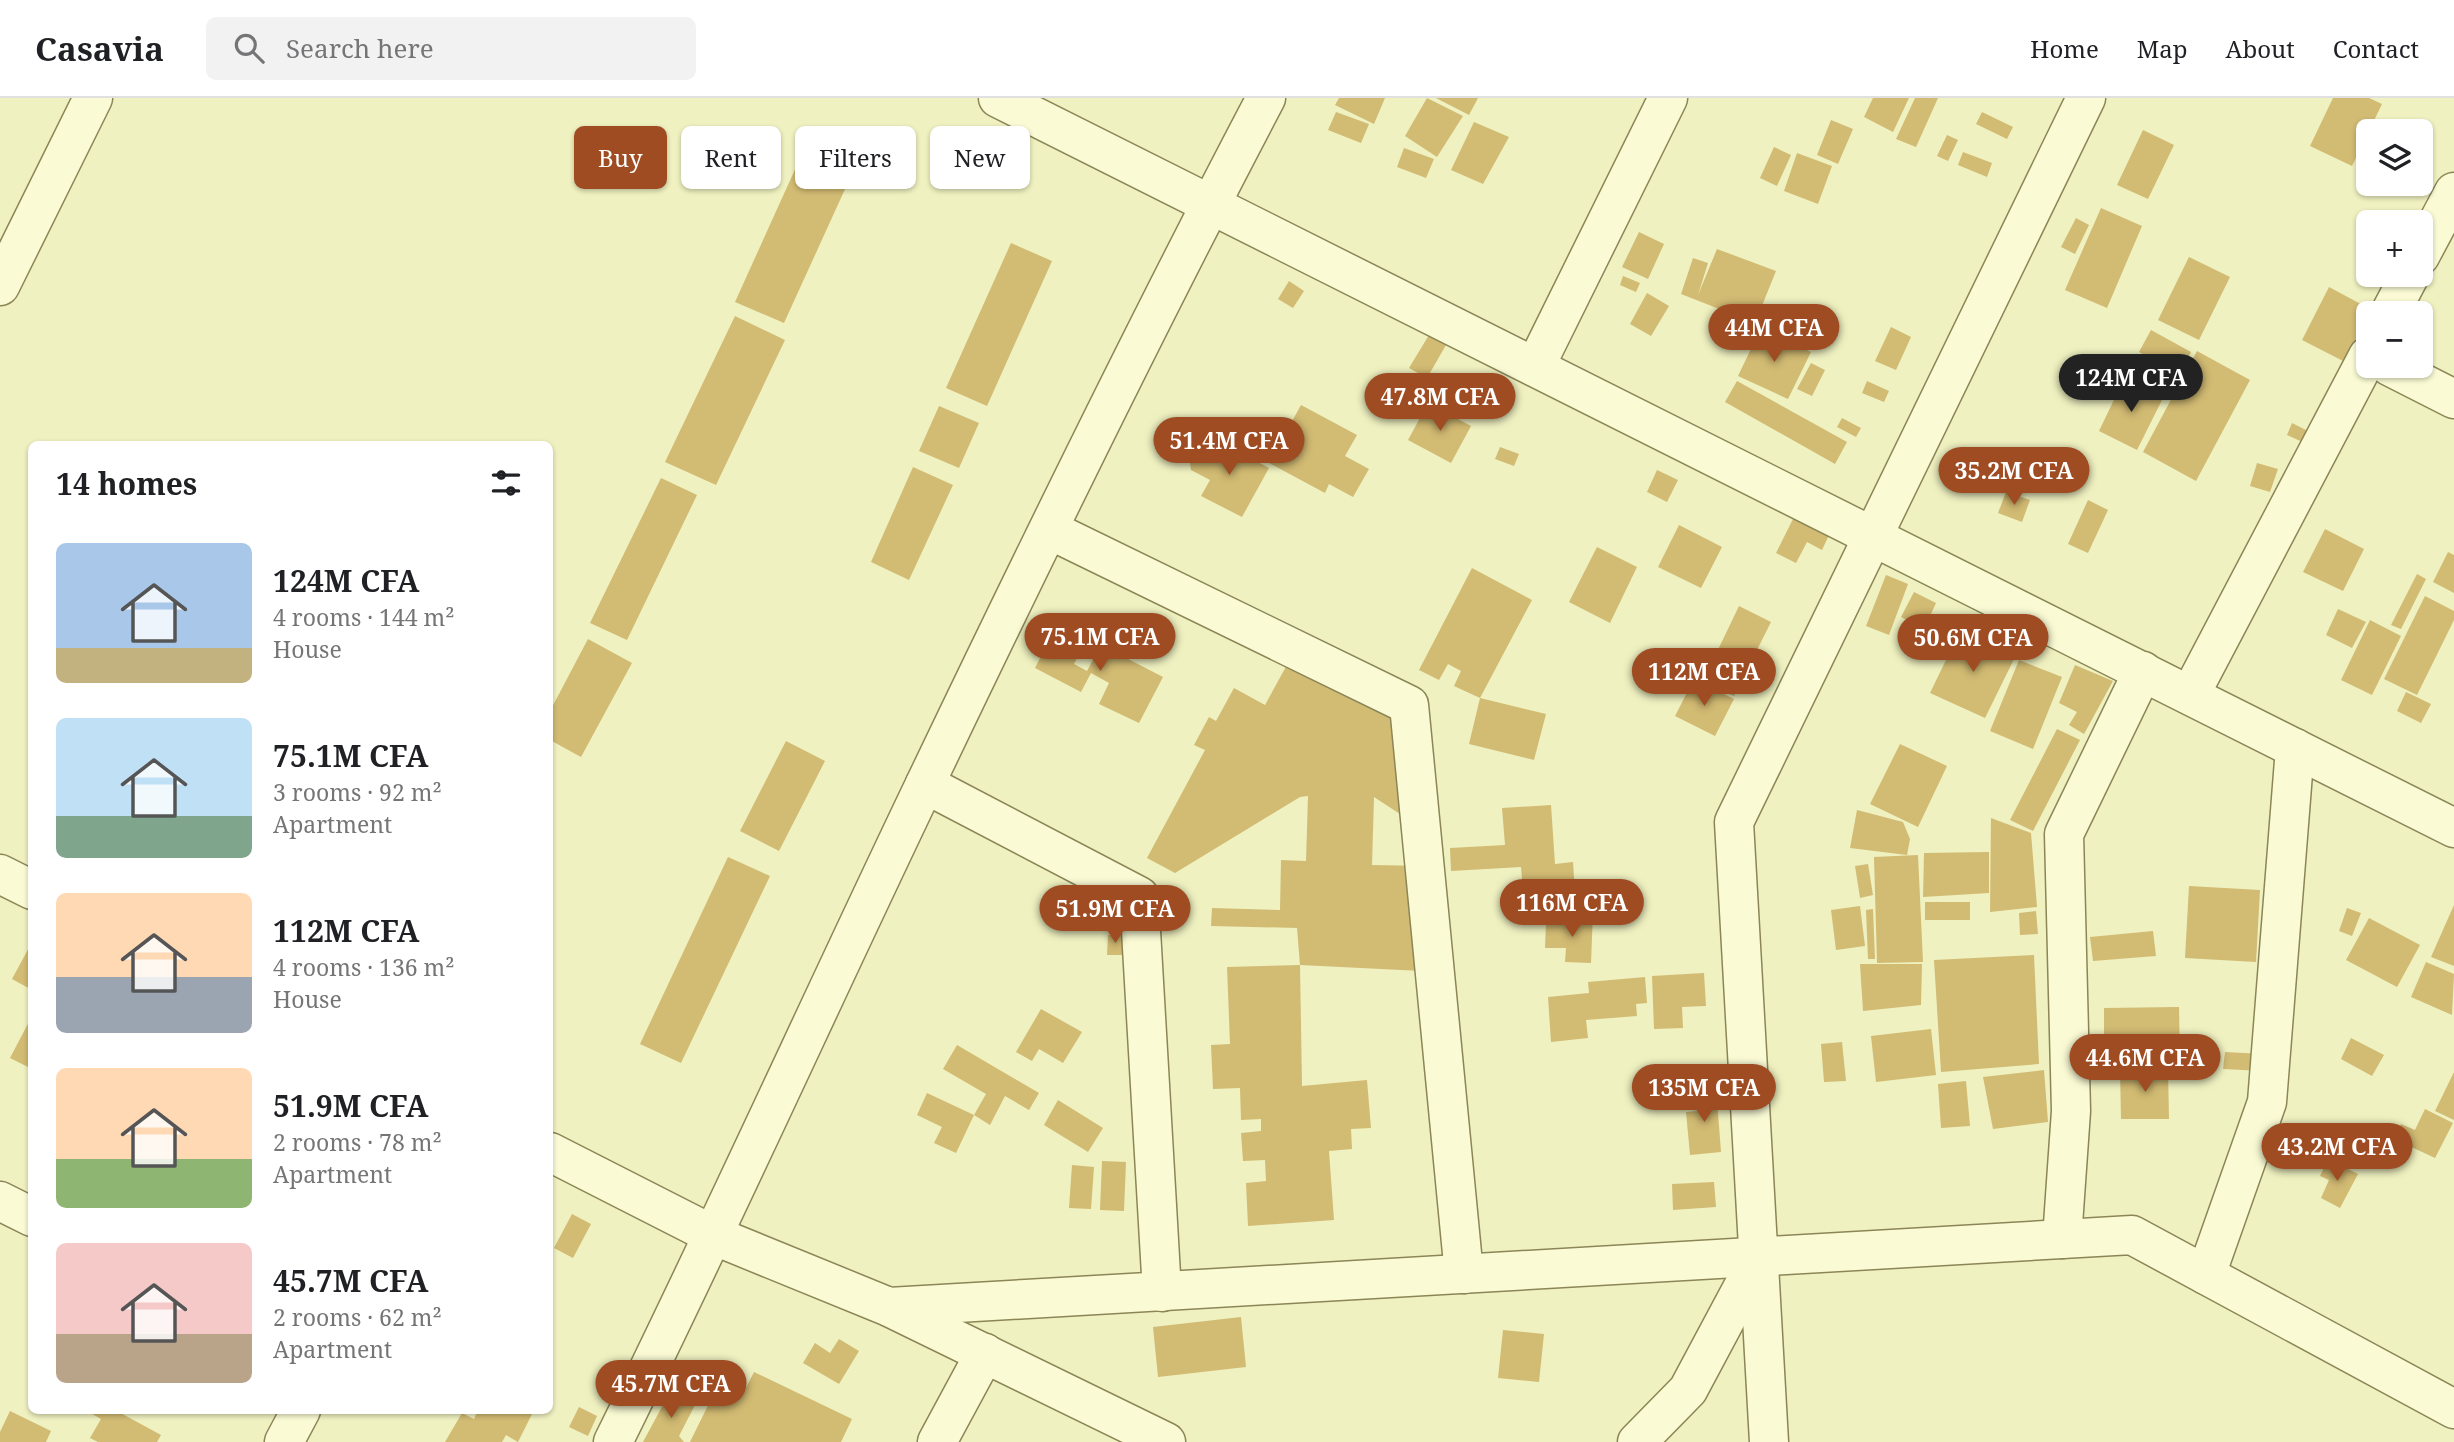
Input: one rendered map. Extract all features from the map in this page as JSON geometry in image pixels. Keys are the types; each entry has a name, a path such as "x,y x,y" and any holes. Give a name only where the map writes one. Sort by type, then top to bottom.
{"street":[{"path":"0,286 93,98"},
{"path":"998,98 2454,828"},
{"path":"613,1442 715,1236 925,784 1210,205 1266,98"},
{"path":"1535,367 1668,98"},
{"path":"1769,1442 1734,822 1871,534 2086,98"},
{"path":"2433,232 2454,192"},
{"path":"2190,695 2356,378"},
{"path":"2413,378 2454,399"},
{"path":"1050,530 1409,705 1464,1274"},
{"path":"2062,1239 2071,1111 2064,834 2144,671"},
{"path":"2207,1275 2267,1102 2295,748"},
{"path":"925,784 1139,896 1162,1292"},
{"path":"0,874 28,888"},
{"path":"553,1154 715,1236 889,1307 1166,1442"},
{"path":"0,1201 28,1215"},
{"path":"889,1307 2132,1235 2454,1409"},
{"path":"1637,1442 1688,1391 1759,1257"},
{"path":"937,1442 985,1353"},
{"path":"284,1442 299,1414"}],"building":[{"path":"1339,98 1385,98 1374,124 1335,105"},
{"path":"1427,98 1463,116 1437,157 1405,136"},
{"path":"1436,98 1478,98 1469,115"},
{"path":"1873,98 1909,98 1893,132 1864,117"},
{"path":"1915,98 1938,98 1916,147 1896,139"},
{"path":"2333,98 2369,98 2382,104 2375,119 2356,119 2356,158 2352,166 2310,146"},
{"path":"1336,112 1369,124 1361,143 1328,130"},
{"path":"1982,112 2013,127 2007,139 1976,124"},
{"path":"1831,120 1853,129 1838,164 1817,155"},
{"path":"1474,122 1509,137 1483,184 1451,170"},
{"path":"2143,130 2174,145 2148,199 2117,185"},
{"path":"1947,135 1958,140 1948,161 1937,156"},
{"path":"1774,147 1791,155 1777,186 1760,178"},
{"path":"1404,148 1434,159 1426,178 1397,167"},
{"path":"1963,152 1992,163 1987,177 1958,165"},
{"path":"1797,153 1832,166 1818,204 1784,191"},
{"path":"795,169 795,189 845,189 784,323 735,302"},
{"path":"2101,208 2142,226 2107,308 2065,290"},
{"path":"2076,218 2089,225 2075,254 2061,247"},
{"path":"1639,232 1664,244 1648,279 1622,267"},
{"path":"1011,243 1052,261 987,406 946,388"},
{"path":"1717,249 1776,271 1755,323 1681,294 1693,258 1708,263 1698,295"},
{"path":"2189,257 2230,277 2199,340 2158,320"},
{"path":"1623,276 1640,283 1636,292 1620,285"},
{"path":"1289,281 1304,291 1293,308 1278,299"},
{"path":"2329,287 2356,301 2356,339 2345,362 2302,340"},
{"path":"1647,293 1669,306 1651,336 1630,324"},
{"path":"735,316 785,340 716,485 665,462"},
{"path":"1891,327 1911,337 1896,370 1875,361"},
{"path":"1761,328 1811,352 1788,399 1738,376"},
{"path":"2151,330 2191,352 2179,374 2139,352"},
{"path":"1429,335 1446,345 1427,378 1409,368"},
{"path":"2197,351 2250,380 2196,481 2143,452"},
{"path":"1811,363 1825,370 1812,396 1797,389"},
{"path":"2124,379 2163,398 2137,450 2099,431"},
{"path":"1737,381 1847,442 1835,464 1725,402"},
{"path":"1867,381 1889,391 1884,402 1862,393"},
{"path":"1428,403 1471,426 1451,463 1408,440"},
{"path":"1301,405 1357,435 1345,456 1369,469 1353,497 1329,484 1325,493 1269,463"},
{"path":"939,406 979,423 959,468 919,451"},
{"path":"1842,418 1861,428 1856,437 1837,427"},
{"path":"2292,423 2314,434 2309,445 2287,435"},
{"path":"1224,444 1269,468 1242,517 1201,496 1210,480 1191,470 1190,463 1198,449 1204,446 1219,454"},
{"path":"1500,447 1519,454 1514,466 1495,459"},
{"path":"2257,463 2278,469 2270,492 2250,486"},
{"path":"913,467 953,485 909,580 871,562"},
{"path":"1657,470 1678,480 1667,502 1647,492"},
{"path":"661,478 697,495 627,640 590,623"},
{"path":"2006,492 2030,500 2022,522 1998,513"},
{"path":"2088,500 2108,510 2088,553 2068,544"},
{"path":"1794,517 1829,535 1822,550 1807,542 1796,563 1776,553"},
{"path":"1679,525 1722,547 1701,588 1658,567"},
{"path":"2325,529 2364,549 2343,591 2303,572"},
{"path":"1597,547 1637,567 1610,623 1569,602"},
{"path":"2448,552 2454,555 2454,593 2433,582"},
{"path":"1472,568 1532,600 1480,698 1454,686 1461,671 1448,664 1439,680 1419,670"},
{"path":"2417,574 2426,579 2401,629 2391,625"},
{"path":"1886,575 1908,584 1889,635 1866,626"},
{"path":"1914,592 1936,603 1924,629 1901,617"},
{"path":"2425,596 2454,611 2454,620 2417,695 2384,679"},
{"path":"1739,606 1771,622 1734,696 1703,681"},
{"path":"2338,609 2366,622 2352,648 2326,635"},
{"path":"2370,620 2401,636 2372,695 2341,680"},
{"path":"1059,621 1088,636 1074,664 1087,671 1101,645 1163,677 1139,723 1099,704 1109,683 1091,673 1081,692 1035,668"},
{"path":"2017,622 2045,635 2036,655 2008,642"},
{"path":"1961,629 2016,655 1985,718 1930,693"},
{"path":"588,639 632,663 581,757 553,742 553,705"},
{"path":"2019,660 2062,677 2033,749 1990,731"},
{"path":"1288,663 1398,721 1403,816 1374,797 1372,865 1425,866 1422,971 1300,965 1297,928 1211,926 1212,908 1280,910 1281,860 1306,861 1308,796 1300,797 1175,873 1147,858 1205,750 1194,745 1209,717 1216,721 1234,688 1265,705"},
{"path":"2075,665 2113,681 2084,734 2069,725 2077,712 2059,703"},
{"path":"1694,679 1734,699 1715,736 1675,716"},
{"path":"2406,692 2431,704 2421,723 2397,711"},
{"path":"1480,698 1546,714 1534,760 1469,744"},
{"path":"2057,729 2080,740 2033,831 2010,820"},
{"path":"786,741 825,761 779,851 740,831"},
{"path":"1900,744 1947,766 1918,827 1870,804"},
{"path":"1551,805 1555,864 1573,862 1576,908 1525,913 1521,867 1451,871 1450,848 1505,845 1502,808"},
{"path":"1857,810 1903,822 1910,839 1907,855 1850,848"},
{"path":"1991,818 2031,833 2037,907 1990,912"},
{"path":"1989,852 1989,893 1923,897 1924,853"},
{"path":"1918,855 1923,962 1877,963 1874,857"},
{"path":"728,857 770,876 681,1063 640,1044"},
{"path":"1868,864 1873,895 1860,898 1855,866"},
{"path":"2189,886 2260,890 2256,962 2185,958"},
{"path":"1925,902 1970,902 1970,920 1925,920"},
{"path":"2454,905 2454,966 2431,957"},
{"path":"1860,906 1865,946 1836,950 1831,910"},
{"path":"2347,908 2361,913 2352,936 2339,931"},
{"path":"1873,909 1875,959 1868,959 1866,910"},
{"path":"1585,911 1593,912 1591,963 1565,962 1566,948 1545,948 1546,922 1585,923"},
{"path":"2036,911 2038,934 2020,935 2019,913"},
{"path":"2369,918 2420,945 2397,987 2346,960"},
{"path":"2153,931 2156,956 2093,961 2090,937"},
{"path":"1108,935 1123,935 1123,955 1107,955"},
{"path":"28,949 28,988 12,979"},
{"path":"2034,955 2039,1064 1941,1072 1934,960"},
{"path":"2426,962 2454,974 2452,1015 2411,997"},
{"path":"1860,964 1922,964 1921,1005 1863,1011"},
{"path":"1300,965 1302,1086 1367,1080 1371,1128 1351,1129 1352,1149 1329,1151 1334,1220 1248,1226 1246,1183 1266,1181 1265,1160 1243,1161 1241,1133 1261,1131 1261,1119 1241,1120 1240,1088 1213,1089 1211,1045 1230,1044 1227,967"},
{"path":"1704,973 1706,1006 1682,1007 1683,1028 1654,1029 1652,976"},
{"path":"1645,977 1647,1003 1636,1004 1637,1016 1586,1020 1588,1038 1551,1042 1548,997 1589,993 1588,982"},
{"path":"2179,1007 2180,1061 2104,1062 2104,1008"},
{"path":"1041,1009 1082,1032 1063,1063 1039,1049 1032,1061 1016,1052"},
{"path":"28,1024 28,1067 10,1058"},
{"path":"1931,1029 1936,1075 1876,1082 1871,1036"},
{"path":"2351,1038 2384,1055 2372,1076 2341,1059"},
{"path":"1842,1042 1846,1081 1824,1082 1821,1044"},
{"path":"957,1045 1039,1093 1029,1110 1005,1096 990,1125 974,1115 986,1094 943,1069"},
{"path":"2225,1052 2263,1054 2262,1071 2223,1069"},
{"path":"2168,1069 2169,1119 2121,1119 2120,1070"},
{"path":"2044,1070 2048,1122 1993,1129 1983,1077"},
{"path":"2454,1072 2454,1120 2435,1111"},
{"path":"1966,1081 1970,1126 1941,1128 1938,1084"},
{"path":"1716,1087 1721,1152 1690,1155 1686,1112 1698,1111 1696,1089"},
{"path":"927,1093 974,1115 956,1153 934,1143 942,1127 917,1115"},
{"path":"1058,1100 1103,1128 1088,1152 1044,1125"},
{"path":"2425,1109 2453,1123 2435,1158 2394,1139 2401,1124 2415,1130"},
{"path":"2328,1159 2358,1174 2340,1208 2321,1198 2329,1180 2320,1176"},
{"path":"1102,1161 1126,1162 1124,1211 1100,1210"},
{"path":"1072,1165 1094,1167 1091,1209 1069,1208"},
{"path":"1714,1182 1716,1207 1673,1210 1672,1184"},
{"path":"572,1214 591,1224 573,1258 554,1248"},
{"path":"1241,1317 1246,1367 1158,1377 1153,1327"},
{"path":"1503,1330 1544,1334 1539,1382 1498,1378"},
{"path":"839,1339 859,1351 839,1384 803,1363 815,1343 830,1353"},
{"path":"754,1372 852,1419 841,1442 690,1442 721,1379 745,1390"},
{"path":"671,1390 696,1403 679,1436 684,1442 643,1442"},
{"path":"579,1407 597,1416 588,1436 569,1427"},
{"path":"10,1411 51,1431 46,1442 0,1442 0,1432"},
{"path":"92,1414 122,1414 161,1435 157,1442 98,1442 90,1438 101,1419"},
{"path":"461,1414 474,1419 476,1414 532,1414 518,1442 506,1435 502,1442 445,1442"}]}
